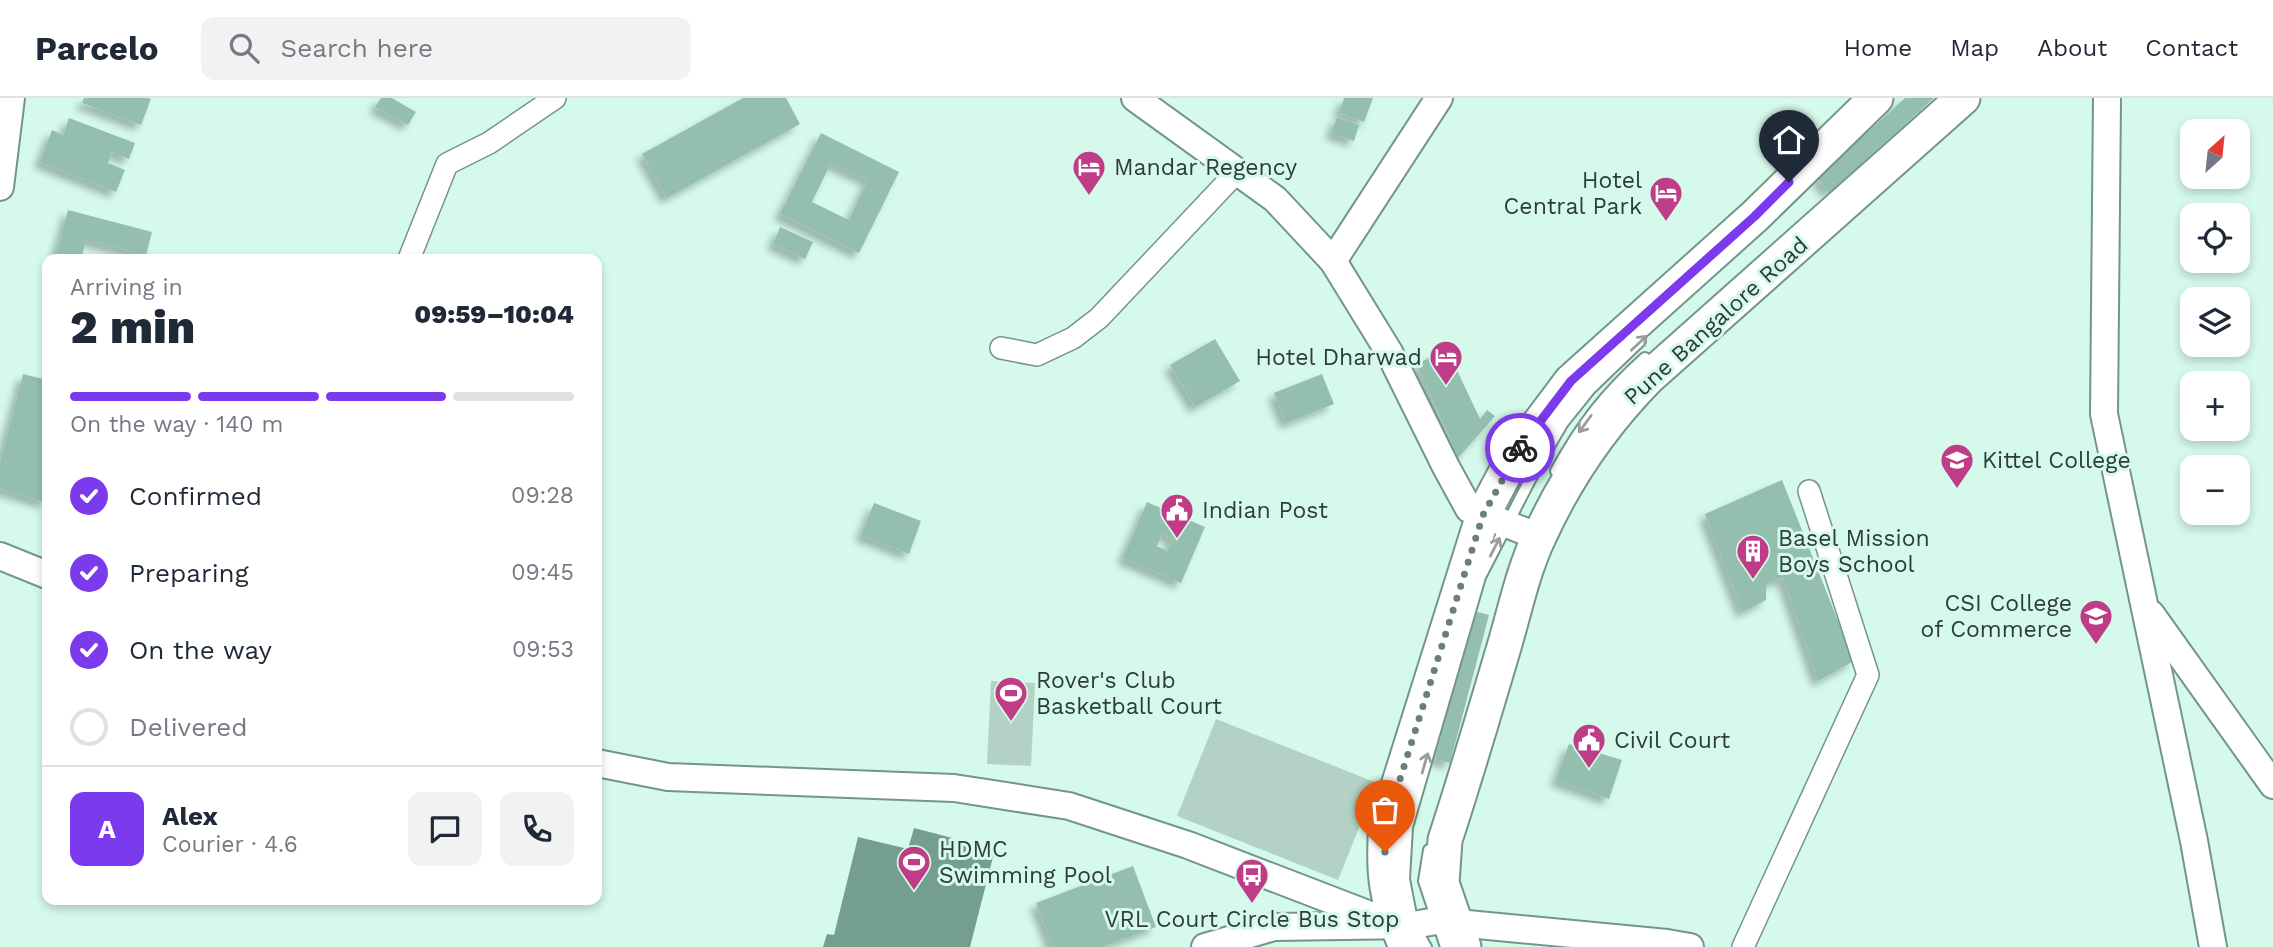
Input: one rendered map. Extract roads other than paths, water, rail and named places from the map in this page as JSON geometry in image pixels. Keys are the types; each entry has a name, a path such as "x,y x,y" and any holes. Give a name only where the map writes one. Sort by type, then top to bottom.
{"main road":[{"name":"Pune Bangalore Road","path":"1430,935 1384,877 1386,824 1517,528 1588,449 1617,410 1648,378 1963,98"},
{"name":"Pune Bangalore Road","path":"1430,935 1442,883 1445,841 1522,584 1513,458 1571,381 1880,102"}],"street":[{"path":"0,187 11,98"},
{"path":"411,254 447,164 489,143 555,98"},
{"path":"1135,98 1275,199 1333,261 1389,352 1469,509 1517,528"},
{"path":"1333,261 1439,98"},
{"path":"2106,98 2104,414 2194,841 2213,947"},
{"path":"1002,348 1037,355 1073,338 1099,318 1236,173"},
{"path":"1744,947 1868,675 1809,491"},
{"path":"0,556 42,573"},
{"path":"2144,604 2273,785"},
{"path":"602,764 668,777 954,788 1069,806 1188,845 1430,935"},
{"path":"1205,947 1274,927 1690,947"}],"lane":[{"path":"1756,231 1880,102"},
{"path":"1828,203 1838,193"},
{"path":"1517,528 1562,425 1590,389 1651,331"},
{"path":"1549,482 1574,439 1604,397 1652,352"},
{"path":"1430,935 1424,881 1431,837"}],"place":[{"name":"Mandar Regency","path":"1089,197"},
{"name":"Hotel Central Park","path":"1666,223"},
{"name":"Hotel Dharwad","path":"1446,387"},
{"name":"Kittel College","path":"1957,490"},
{"name":"Indian Post","path":"1177,540"},
{"name":"Basel Mission Boys School","path":"1753,581"},
{"name":"CSI College of Commerce","path":"2096,646"},
{"name":"Rover's Club Basketball Court","path":"1011,723"},
{"name":"Civil Court","path":"1589,770"},
{"name":"HDMC Swimming Pool","path":"914,892"},
{"name":"VRL Court Circle Bus Stop","path":"1252,905"}]}
